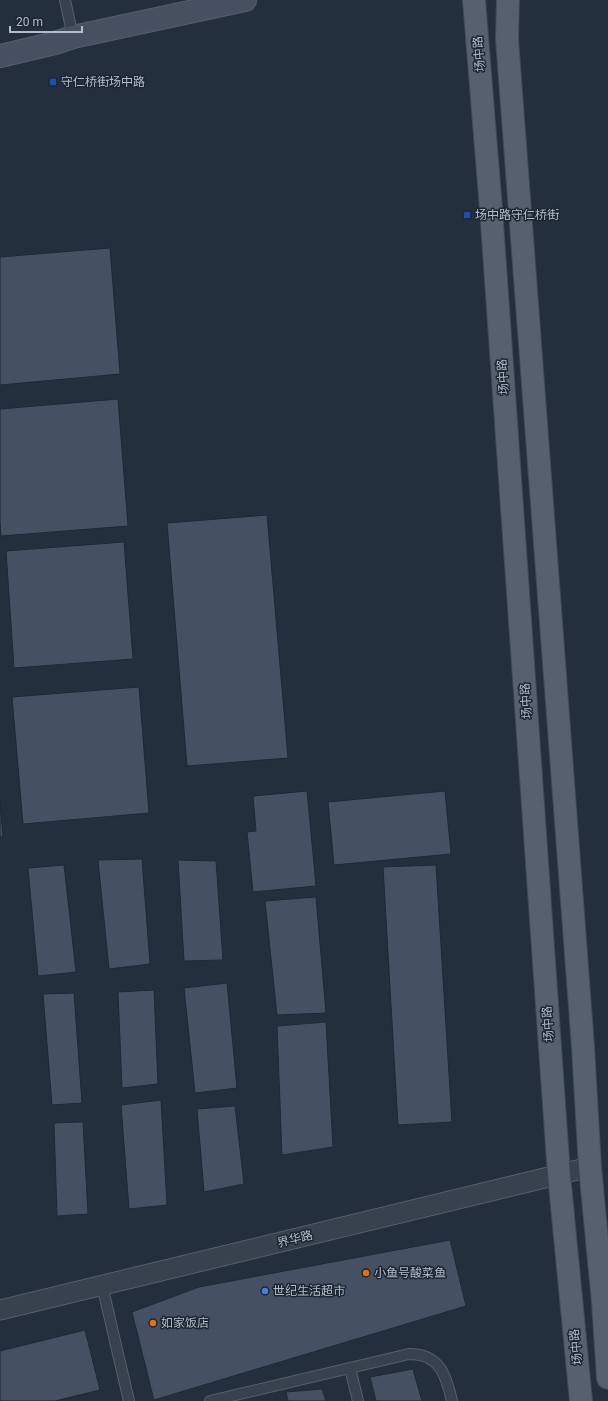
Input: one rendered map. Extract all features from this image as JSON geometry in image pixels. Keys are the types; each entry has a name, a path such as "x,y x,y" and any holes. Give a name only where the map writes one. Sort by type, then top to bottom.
{"main road":[{"name":"场中路","path":"474,0 492,217 559,1175 581,1401"},
{"path":"508,0 507,39 583,1047 590,1167 605,1302 608,1378"}],"street":[{"path":"0,56 55,43 73,37 245,0"},
{"name":"界华路","path":"0,1310 590,1167"}],"lane":[{"path":"65,0 73,37"},
{"path":"102,1285 129,1401"},
{"path":"210,1401 236,1398 408,1354 425,1356 432,1359 438,1365 449,1389 452,1401"},
{"path":"350,1368 358,1401"}],"building":[{"path":"110,248 120,374 0,385 0,257"},
{"path":"118,399 128,526 1,536 0,409"},
{"path":"267,515 288,758 187,766 167,523"},
{"path":"124,542 133,659 14,668 6,551"},
{"path":"139,687 149,813 23,824 12,697"},
{"path":"307,791 316,886 253,892 247,832 256,831 253,796"},
{"path":"445,791 451,854 334,865 328,802"},
{"path":"0,802 3,837 0,837"},
{"path":"142,859 150,964 109,969 98,860"},
{"path":"178,860 216,861 223,960 184,961"},
{"path":"64,865 76,972 38,976 28,868"},
{"path":"436,865 452,1122 398,1125 383,867"},
{"path":"316,897 326,1013 277,1015 265,901"},
{"path":"227,983 237,1088 195,1093 184,988"},
{"path":"154,990 158,1084 122,1088 118,992"},
{"path":"74,993 82,1103 52,1105 43,994"},
{"path":"326,1022 333,1147 282,1155 277,1026"},
{"path":"161,1100 167,1205 129,1209 121,1105"},
{"path":"235,1106 244,1184 204,1192 197,1109"},
{"path":"83,1122 88,1214 57,1216 54,1123"},
{"path":"450,1240 466,1306 154,1400 132,1312 199,1287"},
{"path":"85,1330 100,1390 55,1401 0,1401 0,1351"},
{"path":"413,1369 422,1401 376,1401 370,1377"},
{"path":"322,1389 326,1401 288,1401 286,1392"}],"place":[{"name":"守仁桥街场中路","path":"53,82"},
{"name":"场中路守仁桥街","path":"467,215"},
{"name":"小鱼号酸菜鱼","path":"366,1273"},
{"name":"世纪生活超市","path":"265,1291"},
{"name":"如家饭店","path":"153,1323"}]}
